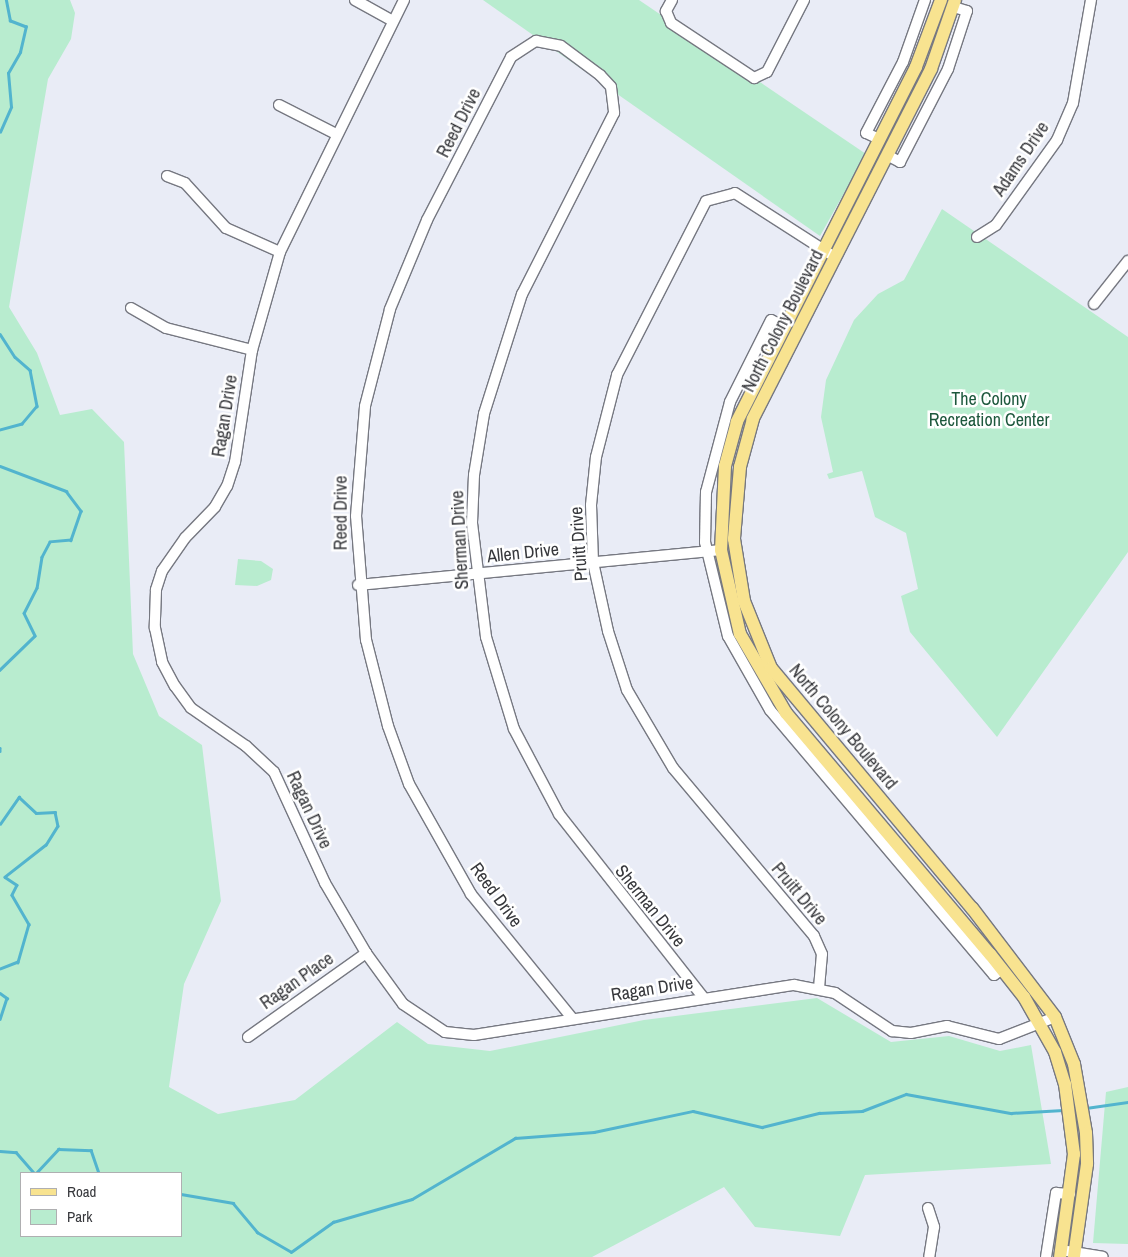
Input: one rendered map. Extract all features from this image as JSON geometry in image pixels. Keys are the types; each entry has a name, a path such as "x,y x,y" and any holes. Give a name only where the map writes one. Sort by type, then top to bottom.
{"main road":[{"name":"North Colony Boulevard","path":"941,0 924,51 783,326 737,422 725,466 721,550 740,634 786,713 1002,969 1040,1024 1065,1084 1074,1154 1061,1254"},
{"name":"North Colony Boulevard","path":"954,4 931,68 834,257 748,432 735,512 735,551 755,635 776,675 972,908 1055,1017 1074,1064 1084,1109 1087,1164 1075,1254"},
{"path":"721,550 735,551"}],"street":[{"path":"355,0 393,21"},
{"name":"Ragan Drive","path":"404,0 336,134 280,252 252,350 235,462 227,486 215,507 169,559 160,577 154,616 158,650 191,708 246,746 274,772 332,897 366,953 403,1004 445,1032 474,1035 772,987 820,988 892,1031 911,1033 947,1026 999,1039 1055,1017"},
{"path":"672,0 667,17 748,76 762,76 786,42 804,0"},
{"path":"879,139 866,133 907,54 925,0"},
{"name":"Adams Drive","path":"977,237 996,225 1057,140 1073,103 1091,0"},
{"name":"Reed Drive","path":"572,1018 471,894 409,784 381,702 358,586 356,507 365,406 390,309 407,263 511,57 523,46 548,41 578,58"},
{"name":"Sherman Drive","path":"578,58 611,87 614,113 522,294 497,362 474,475 476,574 498,682 534,770 585,851 704,998"},
{"path":"279,105 336,134"},
{"path":"167,176 185,183 226,228 280,252"},
{"name":"Pruitt Drive","path":"820,988 822,954 814,936 673,768 627,690 608,631 593,562 591,505 606,410 638,327 699,209 715,195 735,193 834,257"},
{"path":"1094,304 1128,261"},
{"path":"131,308 166,328 252,350"},
{"path":"783,326 771,320 730,402 715,446 706,492 706,551 728,636 770,710 994,975 1002,969"},
{"name":"Allen Drive","path":"358,586 721,550"},
{"name":"Ragan Place","path":"248,1037 366,953"},
{"path":"1046,1257 1056,1193 1070,1194"},
{"path":"928,1208 934,1228 929,1257"},
{"path":"1061,1254 1103,1257"}],"green space":[{"path":"0,0 70,0 75,13 71,39 48,79 9,307 37,353 60,415 92,409 124,442 133,654 159,716 202,745 221,901 184,984 169,1087 218,1114 295,1100 397,1022 428,1044 490,1051 644,1020 817,998 891,1042 949,1036 1000,1051 1031,1045 1051,1164 865,1175 840,1236 755,1227 724,1187 592,1257 0,1257"},
{"path":"483,0 639,0 866,154 820,236"},
{"name":"The Colony Recreation Center","path":"942,209 1128,337 1128,552 997,737 910,632 901,596 918,589 906,533 875,517 862,471 829,479 827,474 833,472 821,417 826,380 854,320 878,294 904,280"},
{"path":"238,559 261,561 273,569 271,580 257,586 235,585"},
{"path":"1128,1087 1128,1244 1093,1243 1106,1092"}],"waterway":[{"path":"0,132 11,107 8,73 20,52 26,27 10,21 6,0"},
{"path":"0,334 15,357 30,370 37,406 22,424 0,430"},
{"path":"0,466 66,491 81,511 71,540 50,542 42,557 37,588 24,613 35,636 0,670"},
{"path":"0,824 19,797 36,813 55,812 58,826 46,845 5,877 17,885 12,895 29,924 18,962 0,969"},
{"path":"0,993 7,998 0,1019"},
{"path":"182,1194 233,1203 257,1232 291,1252 333,1222 412,1199 515,1138 594,1132 693,1111 762,1127 819,1113 862,1111 906,1094 1011,1113 1063,1110"},
{"path":"1086,1108 1128,1102"},
{"path":"37,1172 58,1149 91,1150 99,1172"},
{"path":"0,1151 16,1152 33,1172"}]}
